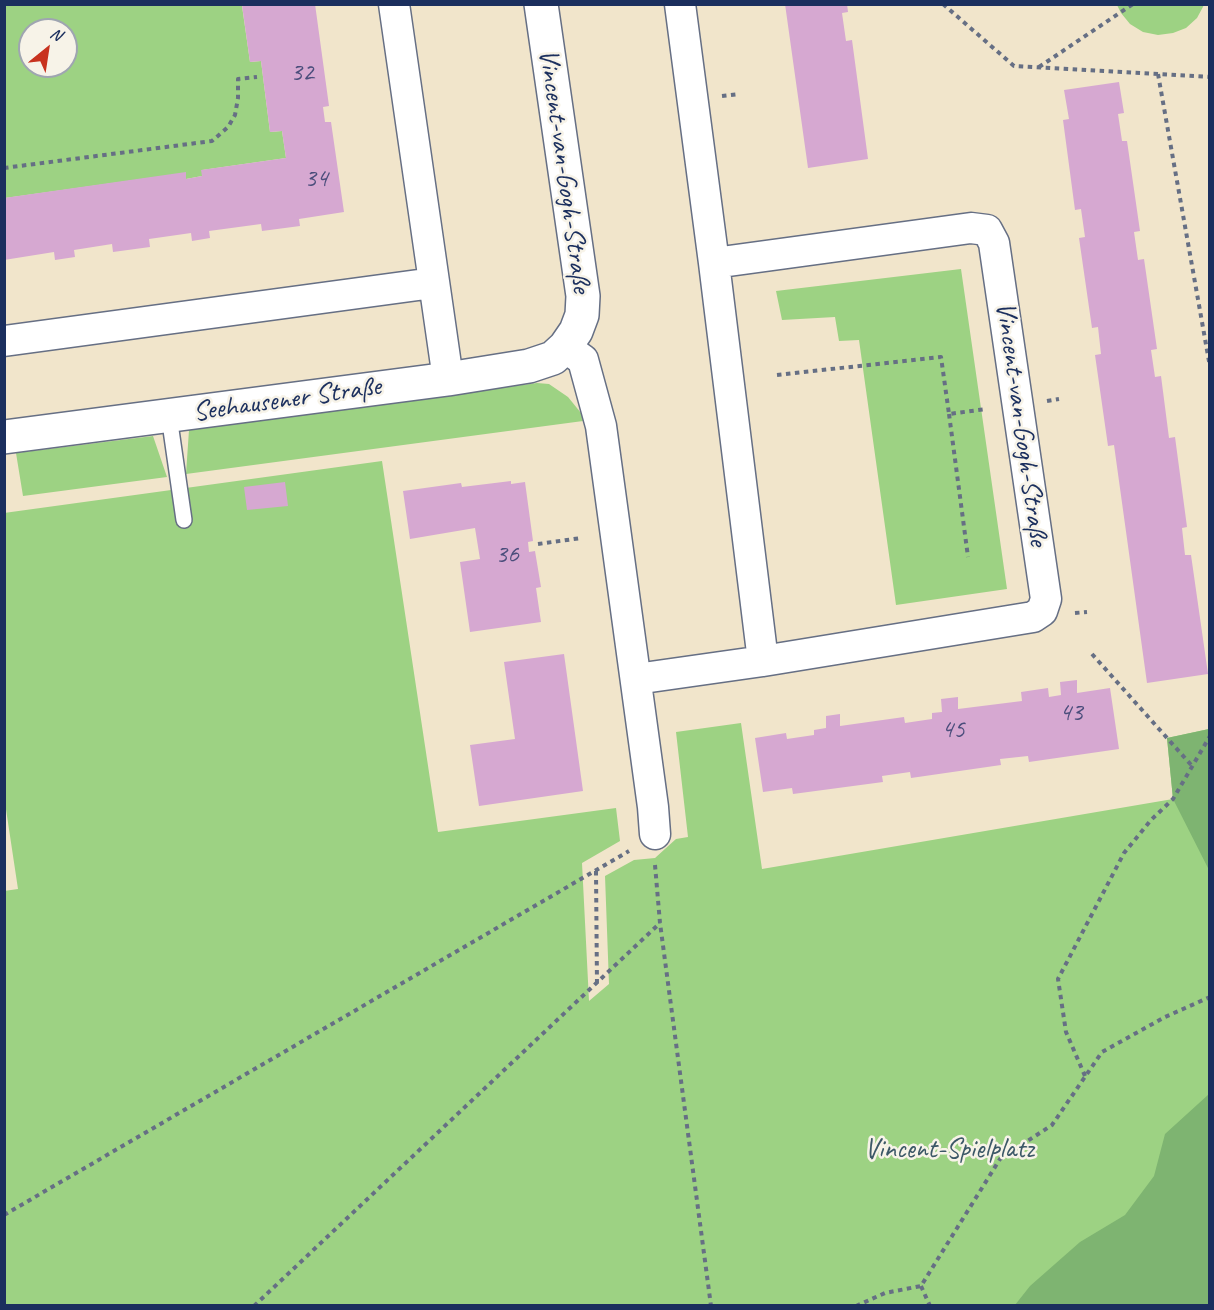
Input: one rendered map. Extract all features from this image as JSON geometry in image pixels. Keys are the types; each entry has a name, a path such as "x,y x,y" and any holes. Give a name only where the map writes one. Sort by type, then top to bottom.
{"street":[{"path":"394,4 448,379"},
{"name":"Vincent-van-Gogh-Straße","path":"541,4 583,296 582,315 576,331 565,347"},
{"path":"680,4 763,660"},
{"name":"Vincent-van-Gogh-Straße","path":"636,679 1033,618 1042,611 1046,599 994,243 987,230 971,228 714,263"},
{"path":"4,341 433,284"},
{"path":"565,347 583,360 601,426 655,834"},
{"name":"Seehausener Straße","path":"4,437 448,379 529,366 553,358 565,347"}],"lane":[{"path":"169,416 184,520"}],"path":[{"path":"944,4 1014,66 1209,77"},
{"path":"1038,67 1133,4"},
{"path":"1158,74 1209,367"},
{"path":"4,168 212,141 228,127 235,115 238,79 257,77"},
{"path":"777,375 940,357 968,557"},
{"path":"949,414 1059,399"},
{"path":"538,544 581,538"},
{"path":"1092,654 1192,767"},
{"path":"1086,1076 1066,1032 1058,979 1124,853 1151,820 1173,799 1209,736"},
{"path":"4,1215 655,834"},
{"path":"655,834 660,923 711,1305"},
{"path":"596,870 597,985"},
{"path":"254,1305 597,985 660,923"},
{"path":"856,1305 885,1293 921,1287 1000,1159 1052,1125 1102,1052 1165,1017 1209,997"},
{"path":"921,1287 930,1305"}],"green space":[{"path":"4,5 248,5 242,6 250,62 261,61 270,132 282,131 286,158 202,170 202,176 186,179 185,173 5,198"},
{"path":"1117,5 1204,5 1197,18 1186,28 1158,35 1143,32 1130,24"},
{"path":"961,269 1007,589 896,605 859,340 839,341 835,317 782,320 776,291"},
{"path":"537,383 549,384 568,397 581,413 583,421 186,474 189,430"},
{"path":"153,436 167,477 23,496 16,453"},
{"name":"Vincent-Spielplatz","path":"382,461 438,832 616,808 620,841 582,863 589,1001 609,984 605,876 634,860 655,858 676,839 688,837 676,732 741,723 762,869 1173,799 1167,738 1209,729 1209,1305 5,1305 4,891 18,889 4,796 4,513"},
{"path":"1210,729 1209,870 1173,799 1167,738"},
{"path":"1209,1094 1209,1305 1015,1305 1030,1286 1080,1242 1125,1215 1154,1176 1165,1134"}],"building":[{"path":"315,4 329,106 323,107 325,122 331,122 344,212 299,219 300,226 262,231 261,224 209,231 210,238 192,241 191,233 149,239 150,247 113,252 112,244 74,250 75,257 55,260 54,252 4,260 4,198 186,172 186,179 202,176 201,170 286,158 282,131 270,132 261,61 250,62 242,5"},
{"path":"785,4 847,4 848,12 842,13 846,41 852,40 868,159 808,168"},
{"path":"1119,82 1124,113 1118,114 1122,141 1127,141 1140,231 1134,232 1138,260 1144,259 1157,349 1151,350 1155,377 1161,376 1169,438 1175,437 1187,527 1182,528 1185,555 1191,555 1208,674 1147,683 1114,445 1108,446 1095,355 1101,354 1098,327 1092,328 1079,238 1085,237 1081,209 1075,210 1063,120 1069,119 1064,90"},
{"path":"511,481 511,484 525,482 533,541 528,542 529,552 535,551 541,587 536,588 541,622 470,632 460,562 480,559 475,528 410,539 403,491 461,483 462,487"},
{"path":"285,482 288,506 247,510 244,487"},
{"path":"564,654 583,791 479,806 470,745 515,739 504,662"},
{"path":"1077,680 1077,693 1110,688 1119,749 1029,762 1028,756 1000,759 1001,765 911,778 910,772 882,776 883,782 793,794 792,788 763,792 755,738 786,733 787,739 814,735 814,730 826,728 826,716 840,714 840,726 904,717 905,723 932,719 932,713 942,712 941,699 958,697 958,709 1022,701 1021,692 1048,688 1049,697 1061,695 1060,682"}]}
